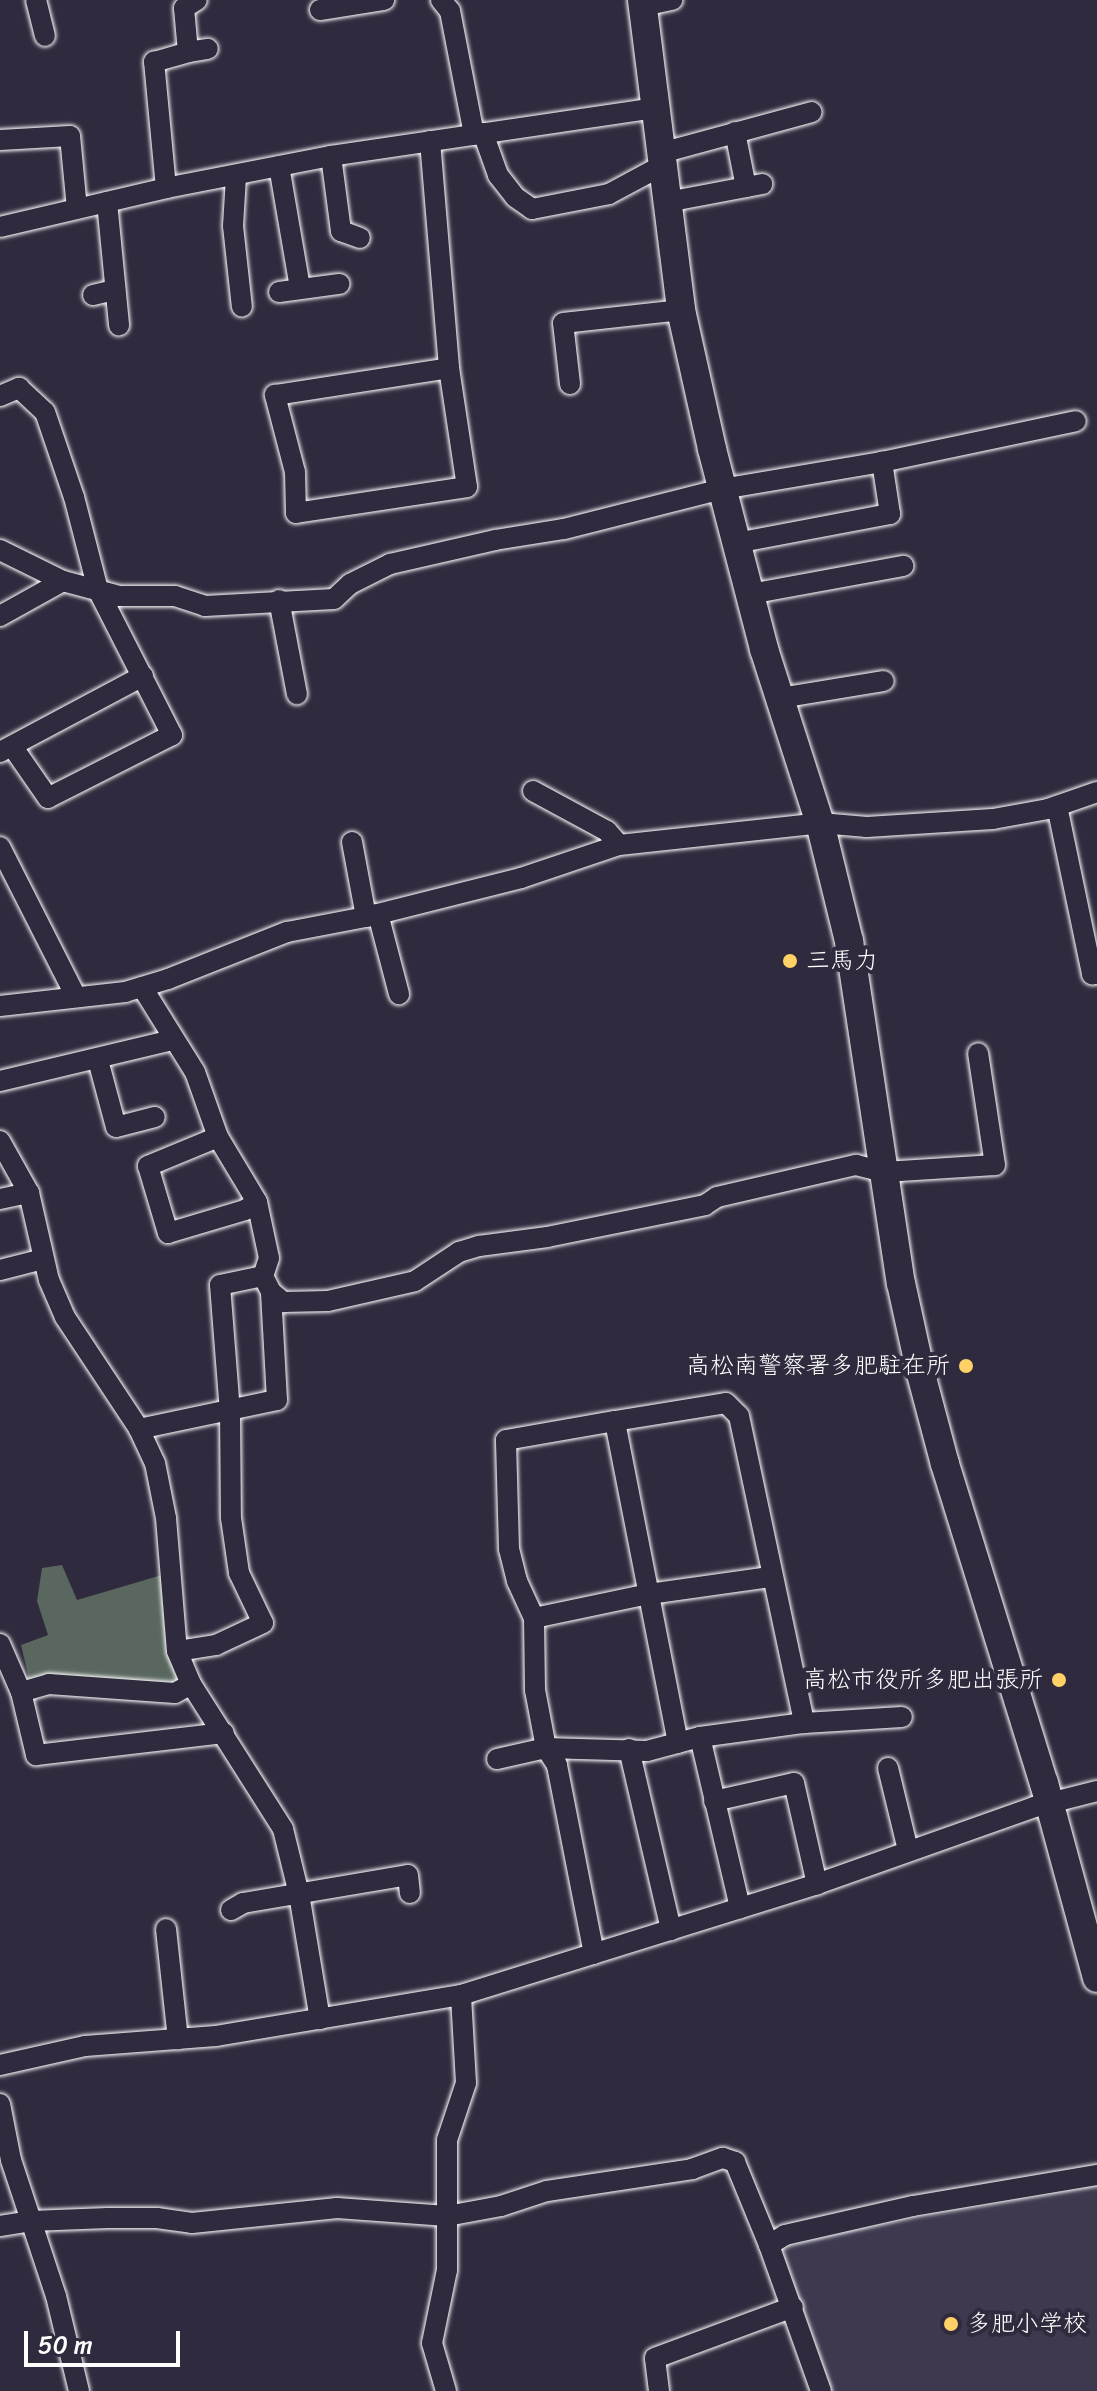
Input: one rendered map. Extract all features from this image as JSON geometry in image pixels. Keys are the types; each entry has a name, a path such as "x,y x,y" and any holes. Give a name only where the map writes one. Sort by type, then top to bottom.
{"street":[{"path":"36,0 45,36"},
{"path":"166,188 145,64 198,51 184,8 197,0"},
{"path":"320,10 384,0"},
{"path":"441,0 450,11 479,134 498,175 515,197 532,209 609,194 662,159 735,132 812,112"},
{"path":"672,0 643,3 681,310 736,543 820,823 849,941 901,1283 921,1374 945,1464 1050,1803 1097,1978"},
{"path":"0,227 166,188 236,177 331,156 656,108"},
{"path":"667,202 754,185 735,132"},
{"path":"0,140 70,136 77,209"},
{"path":"430,141 449,368 467,487 296,513 295,472 275,395 449,368"},
{"path":"331,156 341,231 360,238"},
{"path":"279,166 289,290 339,284"},
{"path":"236,177 233,226 242,307"},
{"path":"107,202 119,325"},
{"path":"93,295 115,290"},
{"path":"570,384 563,323 681,310"},
{"path":"0,396 19,388 45,412 74,497 98,590 143,676 172,735 48,798 6,749 143,676"},
{"path":"0,550 63,581 119,596 175,596 205,606 334,599 350,584 390,564 495,540 564,529 722,489 882,462 1076,421"},
{"path":"736,543 890,514 882,462"},
{"path":"750,594 903,566"},
{"path":"0,616 63,581"},
{"path":"279,600 297,694"},
{"path":"780,698 884,681"},
{"path":"533,791 607,831 619,845"},
{"path":"0,1006 142,987 287,932 372,915 521,878 619,845 820,823 867,827 993,819 1057,806 1097,792"},
{"path":"1057,806 1092,974 1097,974"},
{"path":"352,842 372,915 399,994"},
{"path":"0,847 76,997"},
{"path":"139,1429 277,1400 267,1284 269,1258 257,1202 218,1137 195,1072 172,1040 142,987"},
{"path":"0,1081 172,1040"},
{"path":"177,1651 216,1645 263,1623 239,1573 231,1518 230,1411 220,1285 267,1284 283,1302 328,1301 415,1281 459,1252 479,1246 547,1237 705,1205 717,1197 856,1165 884,1172 995,1165 978,1053"},
{"path":"98,1060 116,1127 155,1117"},
{"path":"218,1137 148,1166 168,1233 245,1210 257,1202"},
{"path":"0,1141 29,1193 43,1259 65,1317 139,1429 155,1463 166,1518 177,1651 191,1684 283,1829 299,1894 320,2019"},
{"path":"0,1199 29,1193"},
{"path":"0,1270 43,1259"},
{"path":"594,1954 557,1765 546,1748 535,1690 534,1618 517,1581 509,1549 506,1440 726,1403 739,1416 770,1577 804,1723"},
{"path":"615,1421 678,1743"},
{"path":"534,1618 649,1594 770,1577"},
{"path":"0,1644 21,1692 36,1755 224,1733"},
{"path":"21,1692 49,1684 175,1693 191,1684"},
{"path":"497,1759 546,1748 647,1751 700,1737 804,1723 902,1717"},
{"path":"700,1737 740,1908"},
{"path":"629,1749 671,1930"},
{"path":"888,1768 908,1850"},
{"path":"714,1801 794,1783 817,1884"},
{"path":"0,2065 85,2046 178,2039 461,1995 817,1884 908,1850 1050,1803 1097,1791"},
{"path":"231,1910 243,1903 408,1875 410,1893"},
{"path":"166,1929 178,2039"},
{"path":"446,2391 432,2343 447,2270 447,2140 466,2083 461,1995"},
{"path":"0,2104 11,2160 56,2296 79,2391"},
{"path":"0,2226 31,2221 157,2218 192,2223 337,2208 447,2216 501,2206 547,2191 692,2169 723,2158 735,2162 793,2307 821,2391"},
{"path":"769,2245 785,2235 913,2206 1097,2175"},
{"path":"659,2391 655,2358 793,2307"}],"shaded area":[{"path":"62,1565 77,1600 162,1575 181,1684 30,1682 21,1645 48,1635 37,1601 42,1568"},
{"name":"多肥小学校","path":"1097,2186 1097,2391 829,2391 781,2258 789,2246 832,2234"}],"place":[{"name":"三馬力","path":"790,961"},
{"name":"高松南警察署多肥駐在所","path":"966,1366"},
{"name":"高松市役所多肥出張所","path":"1059,1680"},
{"name":"多肥小学校","path":"951,2324"}]}
